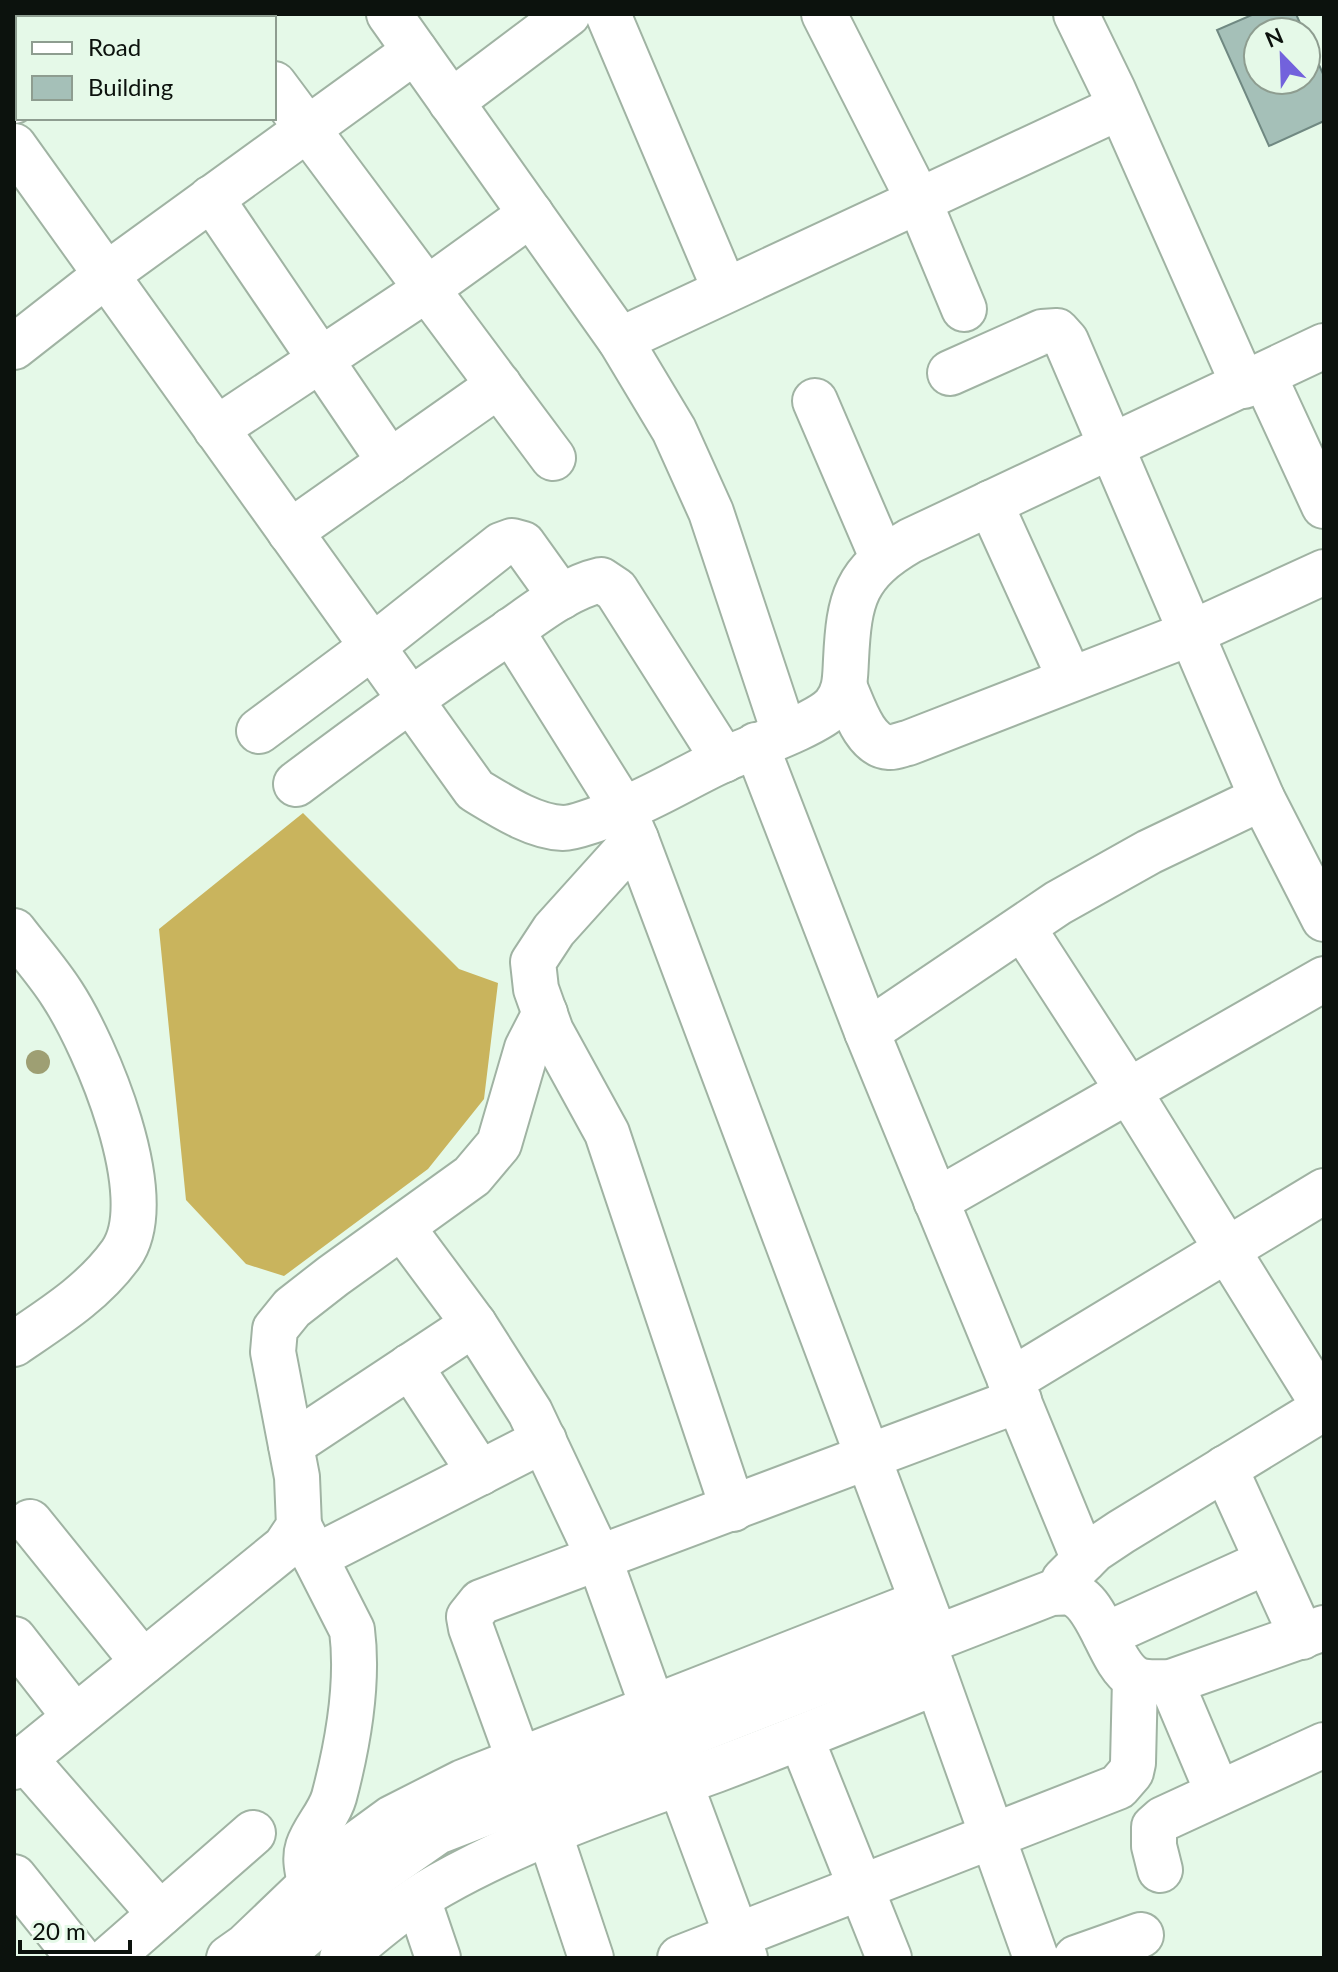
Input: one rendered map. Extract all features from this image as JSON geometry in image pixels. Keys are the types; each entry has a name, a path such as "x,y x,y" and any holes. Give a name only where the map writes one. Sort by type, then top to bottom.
{"street":[{"path":"389,14 620,340 674,430 711,512 755,746 867,1032 1084,1560"},
{"path":"451,102 568,14"},
{"path":"608,14 725,290"},
{"path":"1076,14 1254,381 1324,506"},
{"path":"831,16 919,201 964,309"},
{"path":"14,347 106,275 415,51"},
{"path":"276,87 553,458"},
{"path":"620,340 1120,107"},
{"path":"14,146 475,790 515,815 565,828 630,824"},
{"path":"211,198 390,462"},
{"path":"216,429 427,289 531,214"},
{"path":"950,373 1042,332 1057,331 1066,341 1262,798 1324,919"},
{"path":"1324,346 882,557 857,589 849,616 845,688 865,731 888,748 908,743 1191,633 1324,572"},
{"path":"290,532 499,385"},
{"path":"815,401 882,557"},
{"path":"990,503 1070,679"},
{"path":"259,731 501,545 512,541 523,544 561,597"},
{"path":"296,784 409,699 511,630 581,584 601,580 616,590 755,746"},
{"path":"511,630 630,824 869,1459 923,1644 1036,1958"},
{"path":"733,1509 607,1133 551,1031 536,989 533,962 630,824 755,746 819,718 834,706 845,688"},
{"path":"867,1032 1058,903 1149,852 1262,798"},
{"path":"1023,928 1228,1249 1324,1407 1094,1550 1051,1593"},
{"path":"14,1344 79,1300 123,1252 132,1222 132,1172 119,1121 93,1050 62,994 16,939"},
{"path":"936,1201 1324,979"},
{"path":"310,1884 307,1849 333,1802 347,1744 354,1679 352,1630 307,1541 273,1352 275,1329 292,1308 472,1176 499,1144 523,1059 545,1013"},
{"path":"519,1760 469,1617 481,1602 869,1459 1014,1390 1228,1249 1324,1191"},
{"path":"402,1227 474,1324 530,1412 599,1558 653,1708"},
{"path":"291,1445 474,1324"},
{"path":"410,1366 480,1473"},
{"path":"160,1914 21,1753 75,1717 285,1547 480,1473 544,1440"},
{"path":"1153,1681 1313,1632 1266,1562 1225,1468"},
{"path":"30,1522 143,1662"},
{"path":"1105,1635 1266,1562"},
{"path":"278,1958 377,1874 437,1832 1051,1593 1072,1593 1086,1604 1125,1669 1153,1681 1218,1793"},
{"path":"14,1639 75,1717"},
{"path":"229,1958 246,1946 340,1856 392,1818 463,1782 653,1708 923,1644"},
{"path":"342,1958 418,1899 506,1850 801,1738 923,1644"},
{"path":"680,1958 741,1948 861,1889 1118,1787 1126,1780 1133,1763 1153,1681"},
{"path":"801,1738 889,1958"},
{"path":"1160,1870 1154,1846 1154,1827 1163,1819 1324,1745"},
{"path":"680,1783 741,1948"},
{"path":"549,1832 591,1958"},
{"path":"110,1958 253,1833"},
{"path":"14,1877 79,1958"},
{"path":"418,1899 438,1958"},
{"path":"1076,1958 1141,1935"}],"shaded area":[{"path":"303,813 459,969 498,983 484,1099 428,1169 284,1276 246,1264 186,1200 159,929"}],"building":[{"path":"1296,14 1297,16 1249,16"},
{"path":"1242,19 1242,86 1217,30"},
{"path":"1322,72 1324,121 1269,146 1247,96 1322,96"}]}
